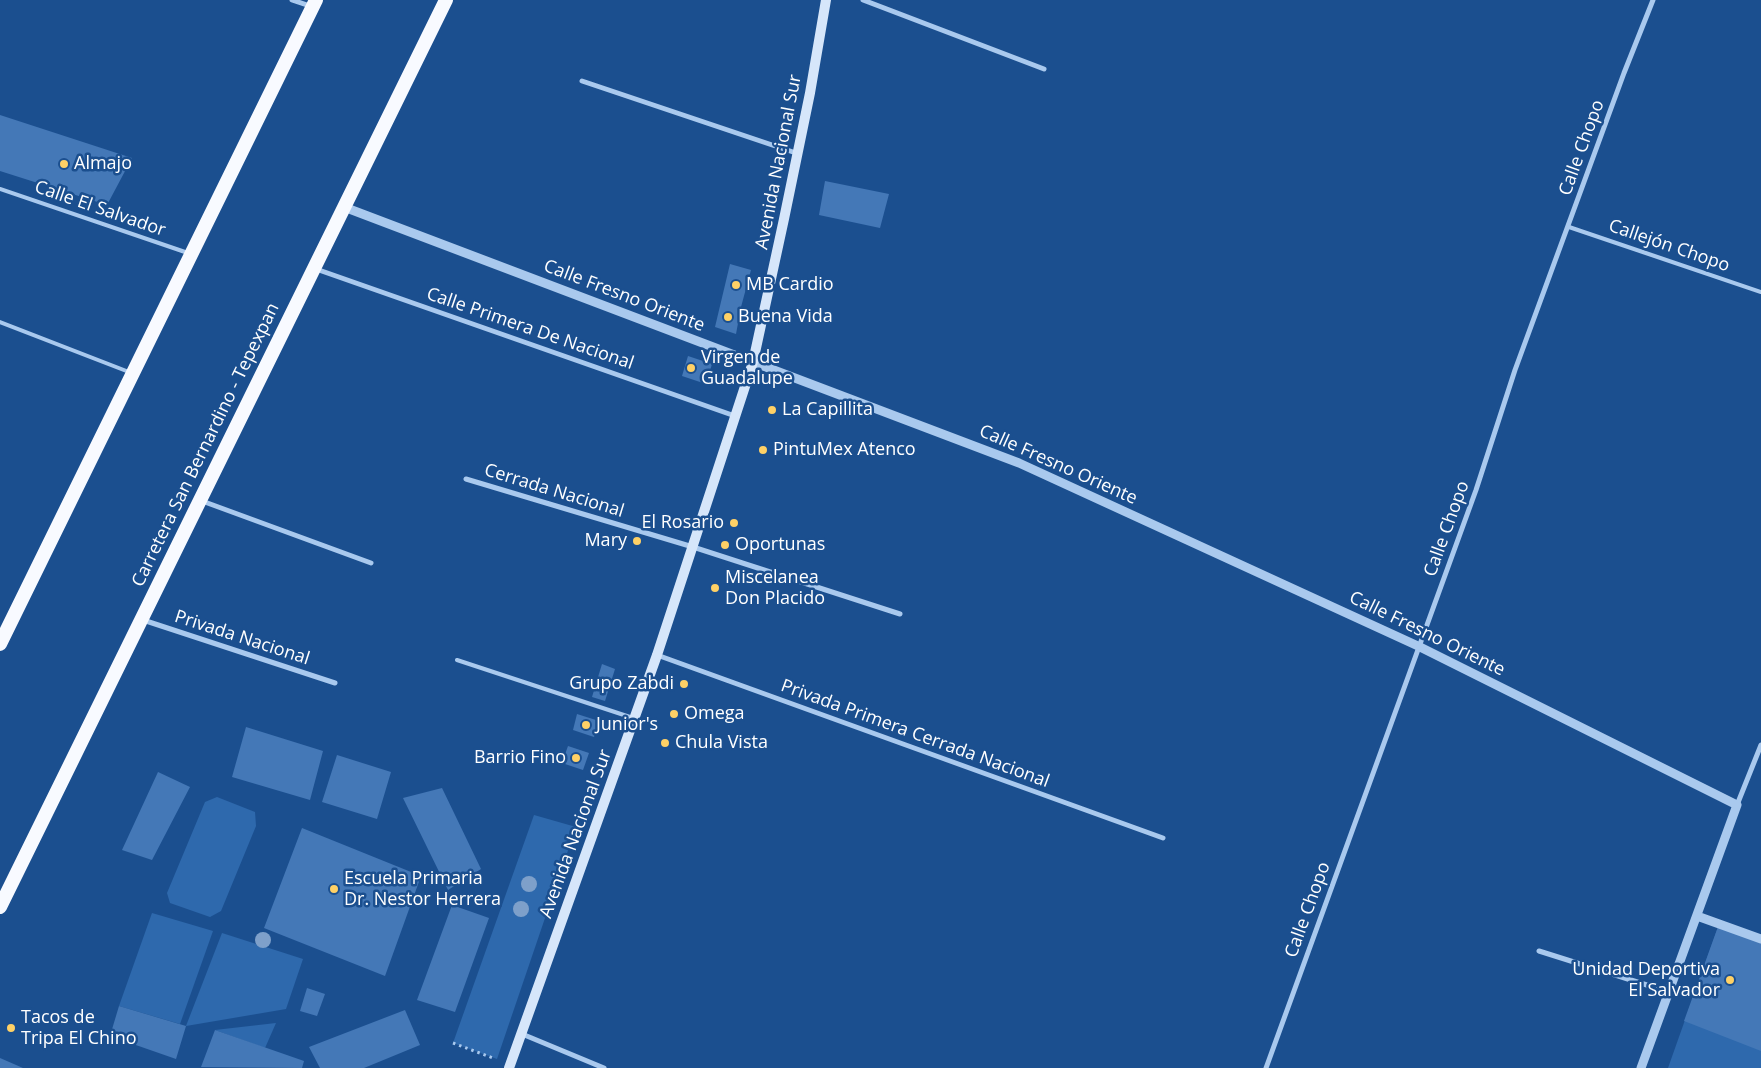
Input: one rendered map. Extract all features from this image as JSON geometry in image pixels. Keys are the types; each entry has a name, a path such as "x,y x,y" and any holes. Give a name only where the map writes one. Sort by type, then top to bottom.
{"highway":[{"name":"Carretera San Bernardino - Tepexpan","path":"0,907 446,0"},
{"path":"0,644 315,4"}],"main road":[{"name":"Avenida Nacional Sur","path":"510,1066 657,655 753,362 810,93 826,0"}],"street":[{"path":"292,0 315,4"},
{"path":"863,0 1044,69"},
{"name":"Calle Chopo","path":"1266,1068 1476,490 1514,370 1652,0"},
{"path":"582,81 796,153"},
{"name":"Calle Fresno Oriente","path":"344,207 1019,462 1418,646 1737,805"},
{"name":"Calle Primera De Nacional","path":"314,268 736,416"},
{"name":"Cerrada Nacional","path":"466,479 693,547 900,614"},
{"path":"200,500 371,563"},
{"name":"Privada Nacional","path":"141,620 335,683"},
{"name":"Privada Primera Cerrada Nacional","path":"657,655 1163,838"},
{"path":"1641,1068 1737,805 1761,745"},
{"path":"1697,916 1761,940"},
{"path":"1539,951 1669,992"},
{"path":"521,1033 604,1068"}],"lane":[{"name":"Calle El Salvador","path":"0,189 192,254"},
{"name":"Callejón Chopo","path":"1568,227 1761,292"},
{"path":"0,322 133,374"},
{"path":"457,660 634,718"}],"path":[{"path":"453,1043 510,1066"}],"shaded area":[{"path":"217,797 255,812 256,826 221,911 210,917 170,903 167,893 205,802"},
{"path":"534,815 576,827 497,1059 453,1043"},
{"path":"152,913 213,931 180,1024 119,1006"},
{"name":"Unidad Deportiva El Salvador","path":"1719,924 1761,939 1761,1068 1668,1068"},
{"path":"222,933 303,959 286,1009 186,1026"},
{"path":"276,1023 265,1048 215,1030"}],"building":[{"name":"Almajo","path":"0,115 132,158 107,205 0,171"},
{"path":"825,181 889,194 880,228 819,215"},
{"path":"730,264 751,270 736,334 715,327"},
{"path":"688,356 712,364 706,384 682,376"},
{"path":"602,664 615,669 605,701 592,697"},
{"name":"Junior's","path":"577,714 599,721 594,737 573,730"},
{"path":"246,727 323,751 310,800 232,777"},
{"name":"Barrio Fino","path":"568,746 589,753 583,770 562,763"},
{"path":"337,755 391,772 377,819 322,802"},
{"path":"158,772 190,787 152,860 122,850"},
{"path":"442,788 481,869 448,890 403,798"},
{"path":"302,828 421,876 385,976 264,928"},
{"path":"452,905 489,918 455,1012 417,1000"},
{"name":"Unidad Deportiva El Salvador","path":"1719,924 1761,939 1761,1051 1684,1021"},
{"path":"307,988 325,994 317,1016 300,1011"},
{"path":"119,1006 186,1026 176,1059 110,1036"},
{"path":"405,1010 420,1045 364,1068 320,1068 309,1047"},
{"path":"215,1030 304,1061 302,1068 201,1067"},
{"path":"0,1058 23,1068 0,1068"}],"place":[{"name":"Almajo","path":"64,164"},
{"name":"MB Cardio","path":"736,285"},
{"name":"Buena Vida","path":"728,317"},
{"name":"Virgen de Guadalupe","path":"691,368"},
{"name":"La Capillita","path":"772,410"},
{"name":"PintuMex Atenco","path":"763,450"},
{"name":"El Rosario","path":"734,523"},
{"name":"Mary","path":"637,541"},
{"name":"Oportunas","path":"725,545"},
{"name":"Miscelanea Don Placido","path":"715,588"},
{"name":"Grupo Zabdi","path":"684,684"},
{"name":"Omega","path":"674,714"},
{"name":"Junior's","path":"586,725"},
{"name":"Chula Vista","path":"665,743"},
{"name":"Barrio Fino","path":"576,758"},
{"name":"Escuela Primaria Dr. Nestor Herrera","path":"334,889"},
{"name":"Unidad Deportiva El Salvador","path":"1730,980"},
{"name":"Tacos de Tripa El Chino","path":"11,1028"}]}
